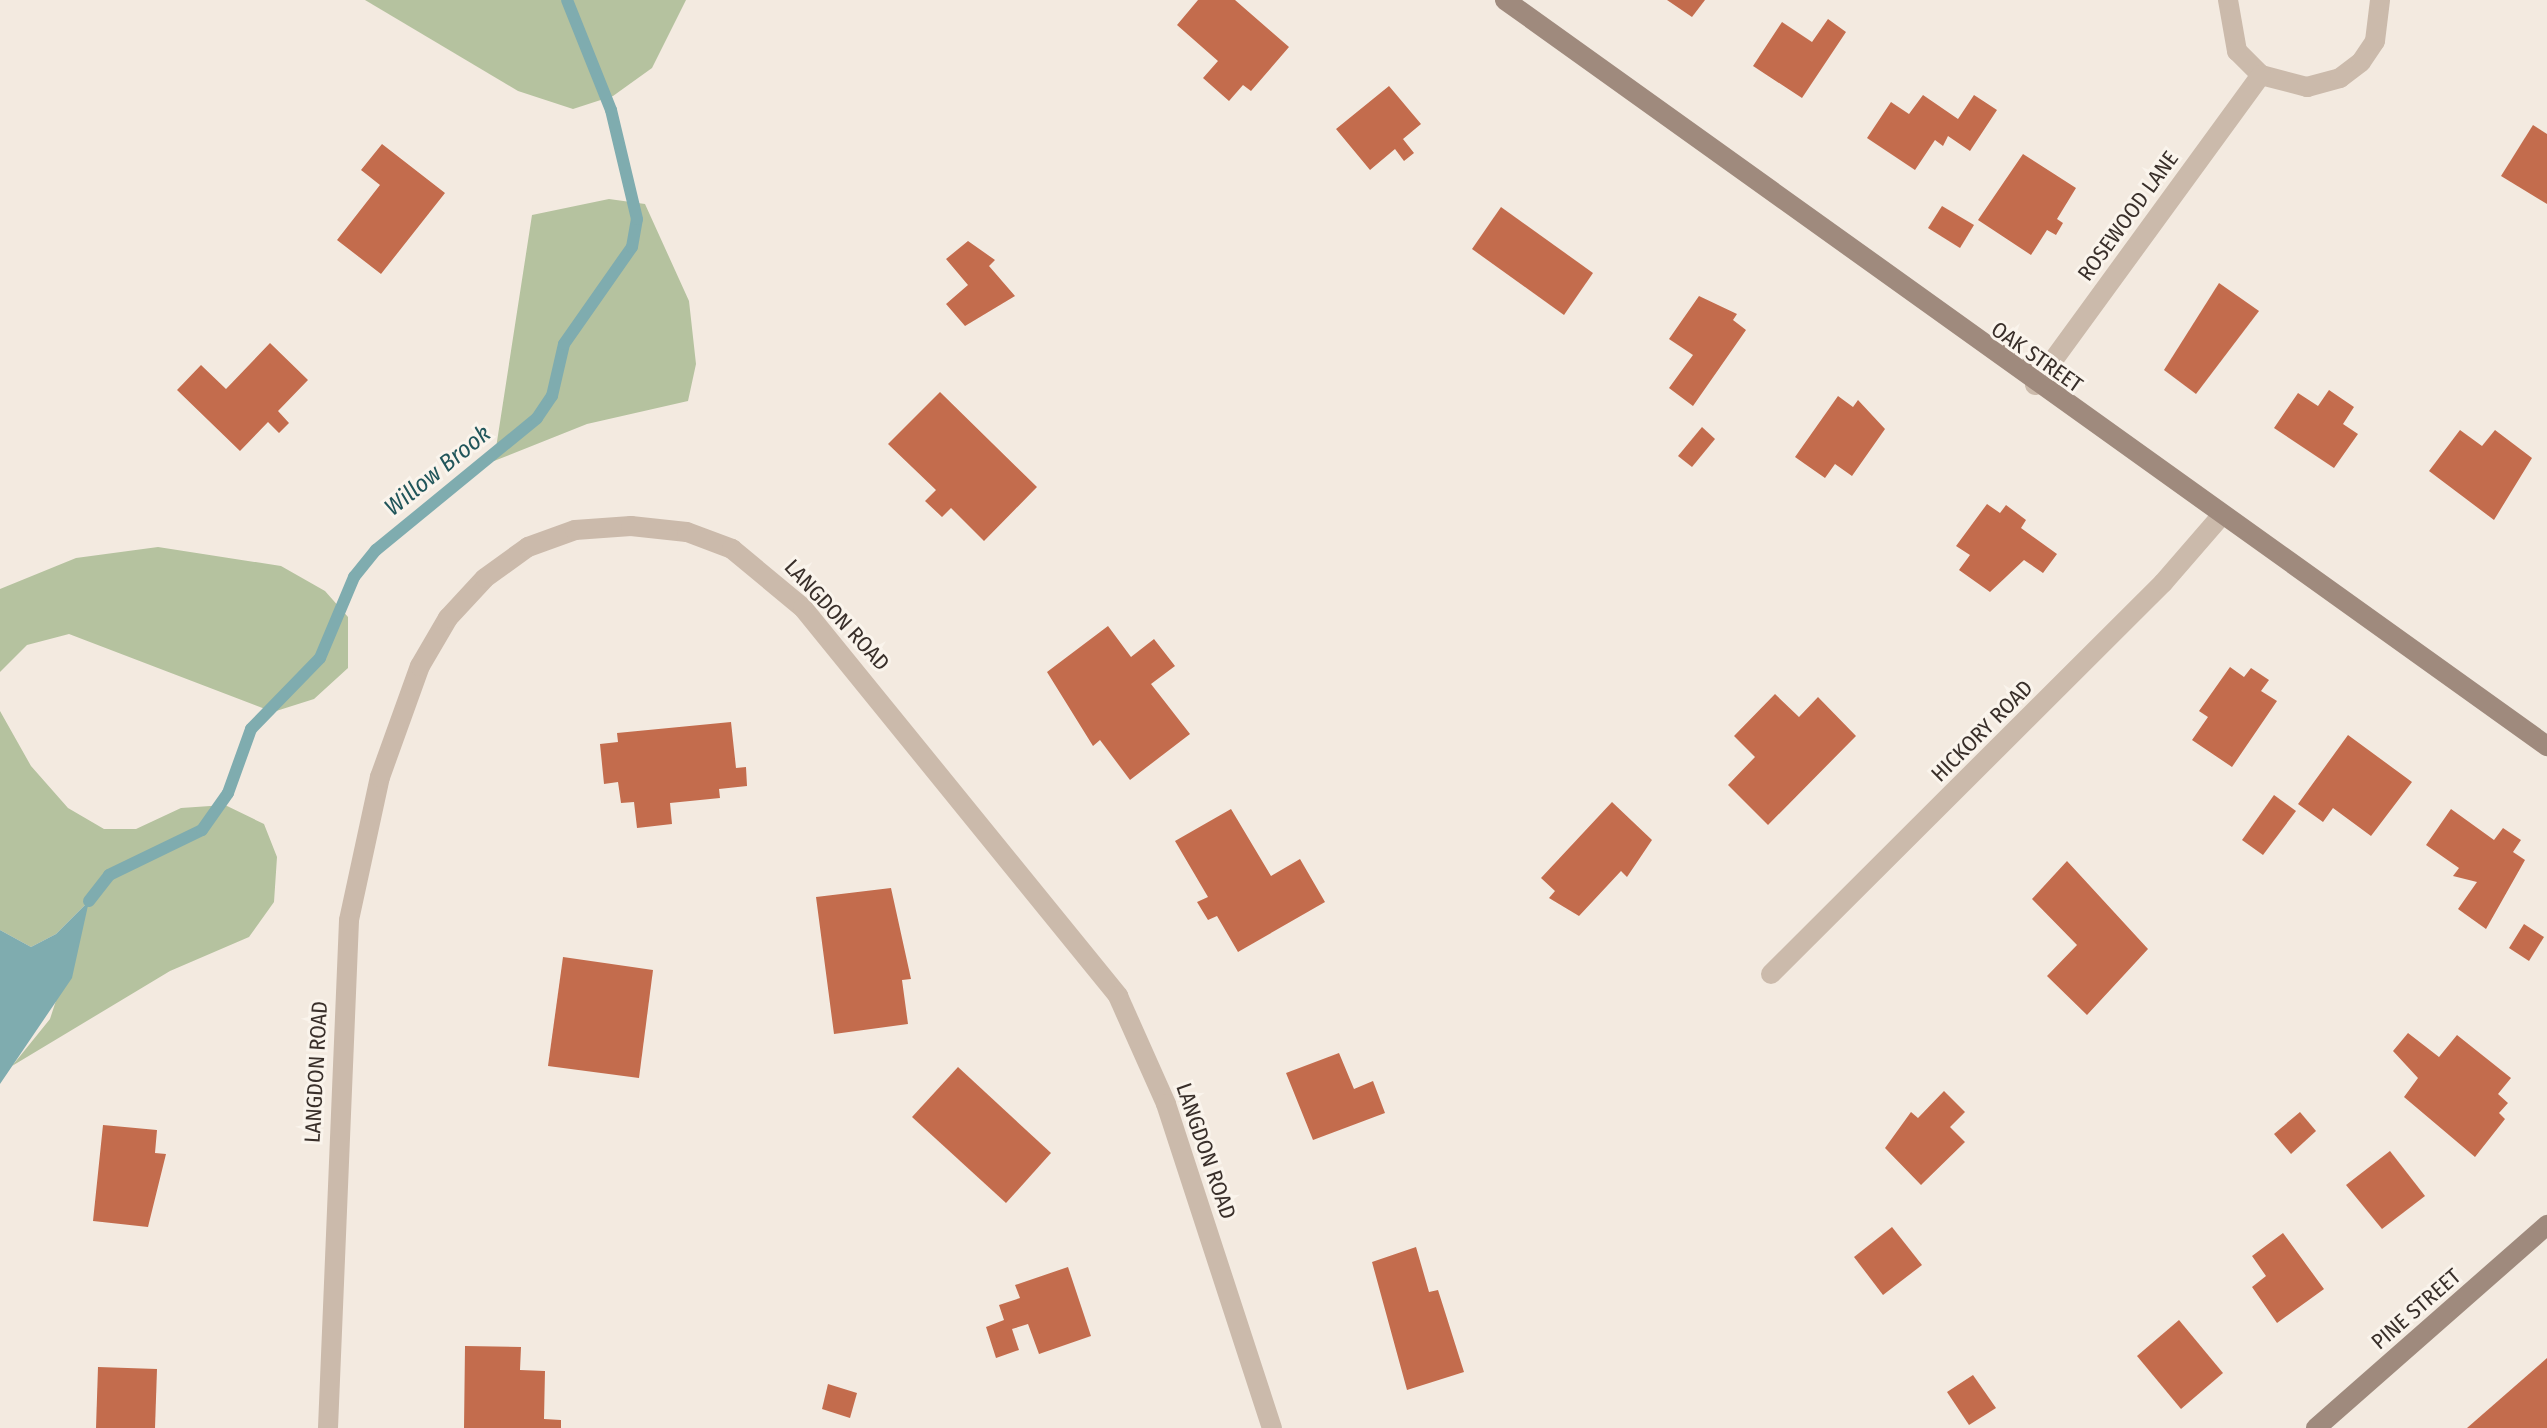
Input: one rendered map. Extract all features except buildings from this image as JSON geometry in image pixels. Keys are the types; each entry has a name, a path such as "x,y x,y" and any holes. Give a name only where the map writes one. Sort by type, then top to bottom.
{"main road":[{"name":"OAK STREET","path":"1505,0 2035,385 2547,746"},
{"name":"PINE STREET","path":"2316,1428 2547,1225"}],"street":[{"path":"2228,0 2237,51 2261,75 2307,87 2340,78 2375,41 2380,0"},
{"name":"ROSEWOOD LANE","path":"2035,385 2261,75"},
{"name":"HICKORY ROAD","path":"1771,974 2163,583 2221,516"},
{"name":"LANGDON ROAD","path":"328,1428 349,920 389,750 420,666 448,618 485,578 528,547 575,530 631,526 687,532 732,549 803,608 1118,996 1166,1104 1272,1428"}],"green space":[{"path":"365,0 686,0 652,68 613,96 573,109 518,91"},
{"path":"609,199 645,204 689,301 696,364 688,401 587,424 494,461 532,215"},
{"path":"158,547 281,566 325,591 348,617 348,668 314,699 273,712 69,634 27,645 0,672 0,589 76,558"},
{"path":"0,711 31,766 68,808 104,829 136,829 181,808 225,805 264,824 277,857 274,902 249,937 170,971 12,1066 50,1019 88,902 56,934 31,947 0,930"}],"water":[{"path":"89,901 72,978 0,1084 0,930 31,947 56,934"}],"waterway":[{"name":"Willow Brook","path":"89,901 109,875 202,830 228,793 251,729 320,658 354,577 376,550 537,418 552,396 564,344 632,247 637,219 611,110 567,0"}]}
